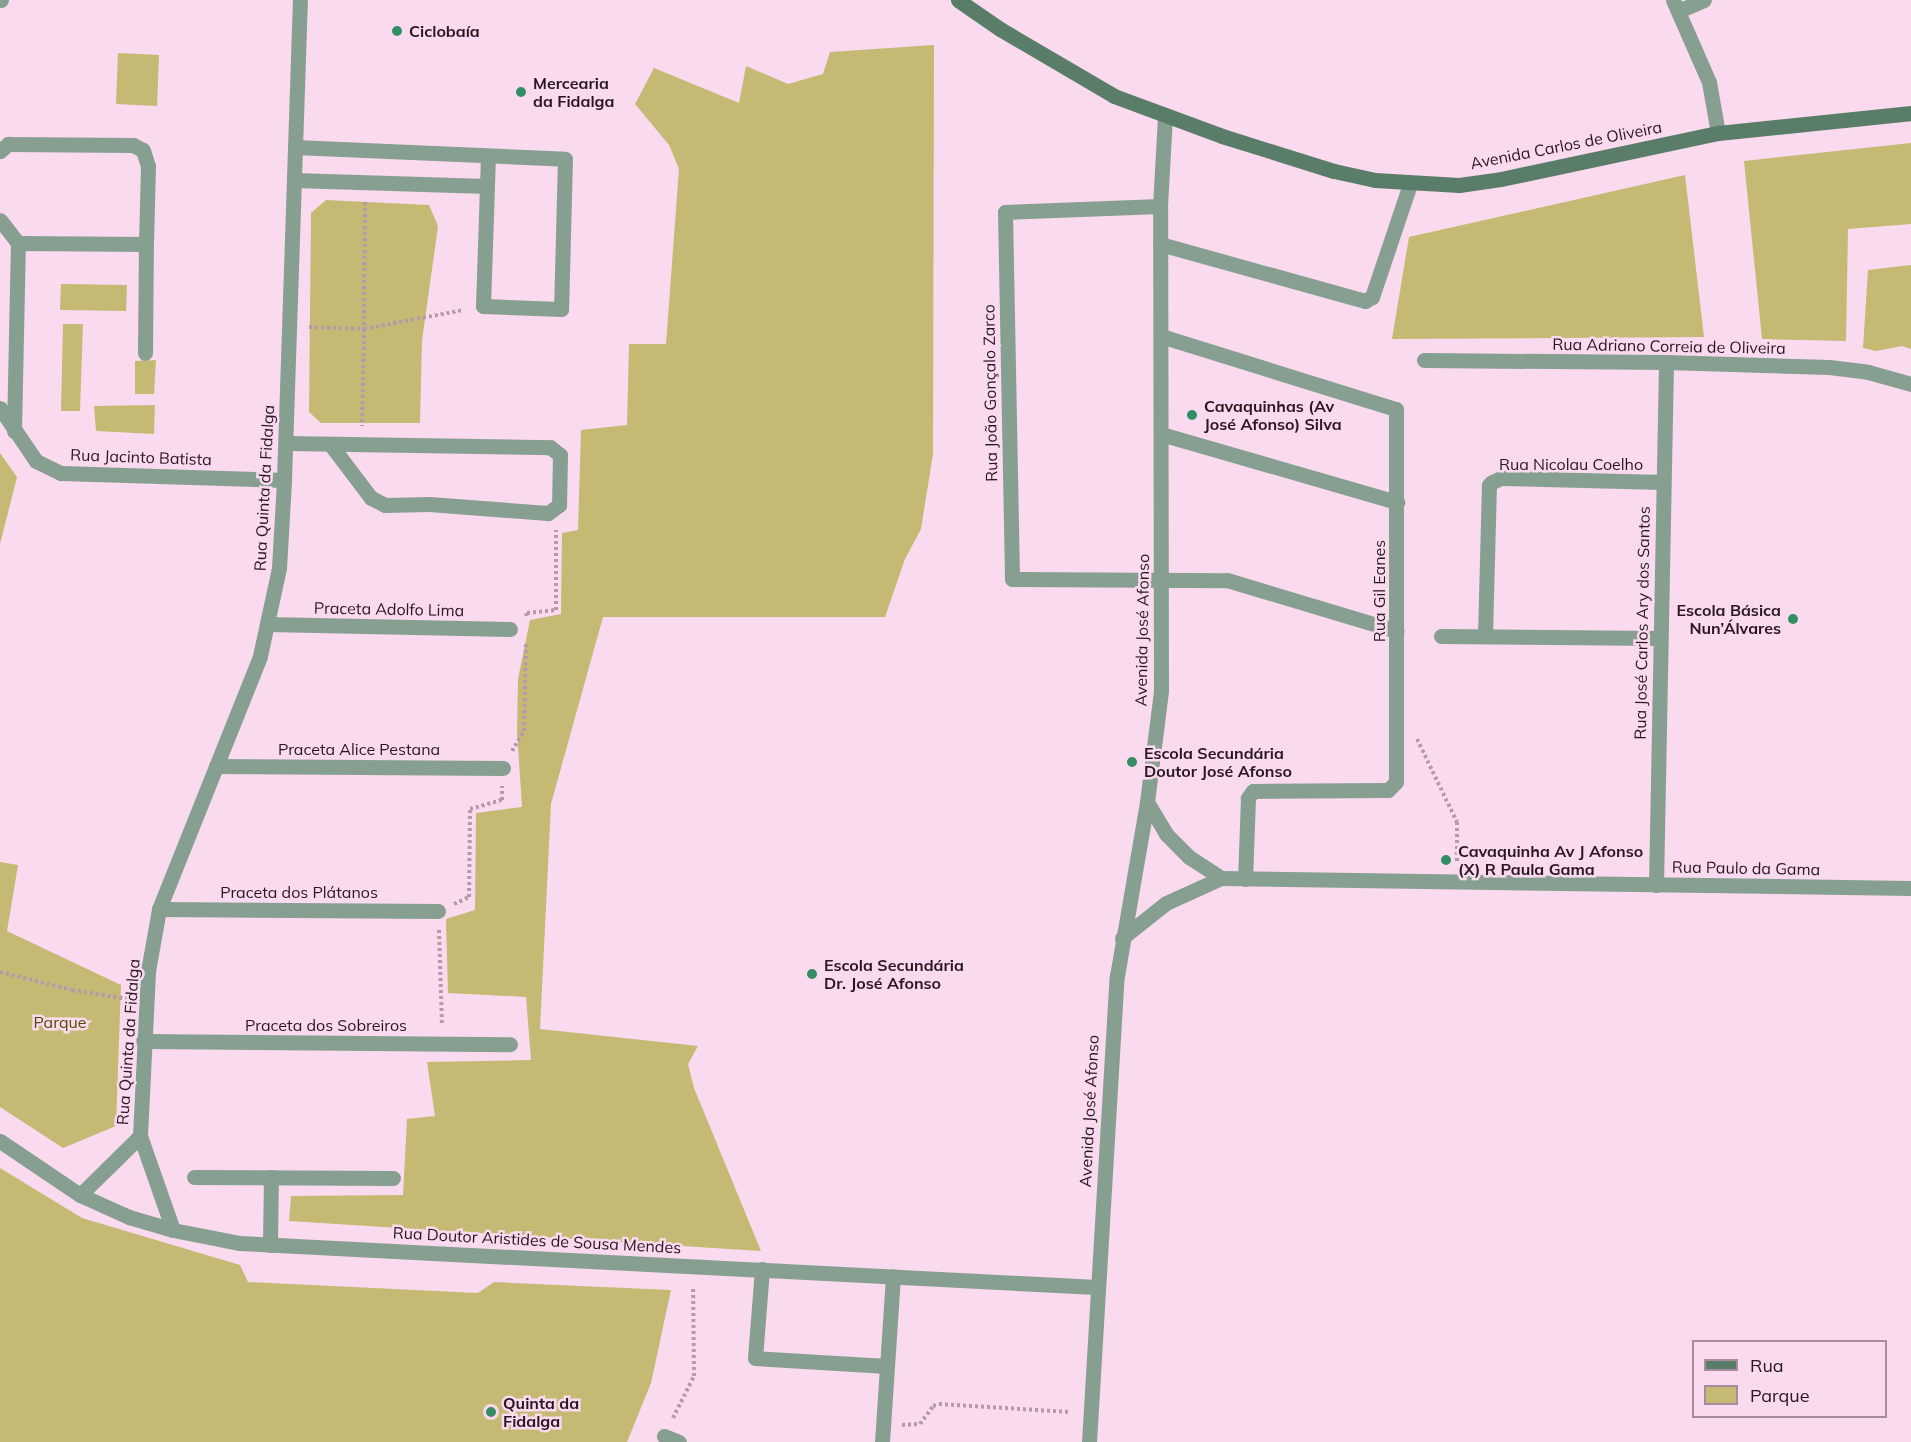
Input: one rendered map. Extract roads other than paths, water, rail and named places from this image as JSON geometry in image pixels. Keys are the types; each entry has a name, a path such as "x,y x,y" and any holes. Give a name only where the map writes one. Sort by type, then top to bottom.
{"main road":[{"path":"958,0 1068,71 1114,96 1164,117"},
{"name":"Avenida Carlos de Oliveira","path":"1164,117 1334,171 1375,180 1410,184 1459,185 1501,179 1718,133 1911,112"}],"street":[{"name":"Rua Quinta da Fidalga","path":"173,1230 140,1136 148,971 159,909 260,656 279,568 286,443 300,0"},
{"path":"1704,0 1676,6 1709,82 1718,133"},
{"name":"Avenida José Afonso","path":"1089,1442 1113,1015 1122,938 1147,802 1161,691 1160,206 1164,117"},
{"path":"0,151 8,144 133,145 143,150 148,166 146,353"},
{"path":"295,147 566,159 561,309 483,306 488,157"},
{"path":"294,180 486,186"},
{"path":"1160,244 1365,301 1372,297 1410,184"},
{"name":"Rua João Gonçalo Zarco","path":"1160,206 1005,212 1011,579 1161,579"},
{"path":"0,220 18,243 14,431"},
{"path":"18,243 146,244"},
{"path":"0,298 16,298"},
{"name":"Rua Gil Eanes","path":"1161,336 1396,409 1394,728 1396,782 1392,788 1258,789 1250,793 1245,879"},
{"name":"Rua Adriano Correia de Oliveira","path":"1424,360 1666,362 1829,367 1868,372 1911,384"},
{"name":"Rua José Carlos Ary dos Santos","path":"1656,885 1666,362"},
{"name":"Rua Jacinto Batista","path":"0,408 36,462 61,473 284,480"},
{"path":"1161,434 1397,502"},
{"path":"286,443 555,448 560,455 559,505 548,513 429,504 385,505 371,498 330,444"},
{"name":"Rua Nicolau Coelho","path":"1485,636 1492,482 1501,478 1663,482"},
{"path":"1161,579 1227,580 1396,631"},
{"name":"Praceta Adolfo Lima","path":"267,624 510,629"},
{"path":"1441,636 1659,638"},
{"name":"Praceta Alice Pestana","path":"216,766 503,768"},
{"path":"1147,802 1166,834 1189,857 1221,878"},
{"name":"Rua Paulo da Gama","path":"1122,938 1166,903 1221,878 1911,888"},
{"name":"Praceta dos Plátanos","path":"159,909 438,911"},
{"name":"Praceta dos Sobreiros","path":"143,1041 510,1044"},
{"name":"Rua Quinta da Fidalga","path":"80,1196 140,1136"},
{"name":"Rua Doutor Aristides de Sousa Mendes","path":"0,1141 80,1196 129,1218 173,1230 239,1243 1097,1287"},
{"path":"194,1176 393,1178"},
{"path":"270,1245 271,1177"},
{"path":"762,1269 755,1358 887,1366"},
{"path":"882,1442 892,1276"},
{"path":"664,1436 679,1442"}],"place":[{"name":"Ciclobaía","path":"397,31"},
{"name":"Mercearia da Fidalga","path":"521,92"},
{"name":"Cavaquinhas (Av José Afonso) Silva","path":"1192,415"},
{"name":"Escola Básica Nun’Álvares","path":"1793,619"},
{"name":"Escola Secundária Doutor José Afonso","path":"1132,762"},
{"name":"Cavaquinha Av J Afonso (X) R Paula Gama","path":"1446,860"},
{"name":"Escola Secundária Dr. José Afonso","path":"812,974"},
{"name":"Quinta da Fidalga","path":"491,1412"}],"park label":[{"name":"Parque","path":"60,1022"}]}
